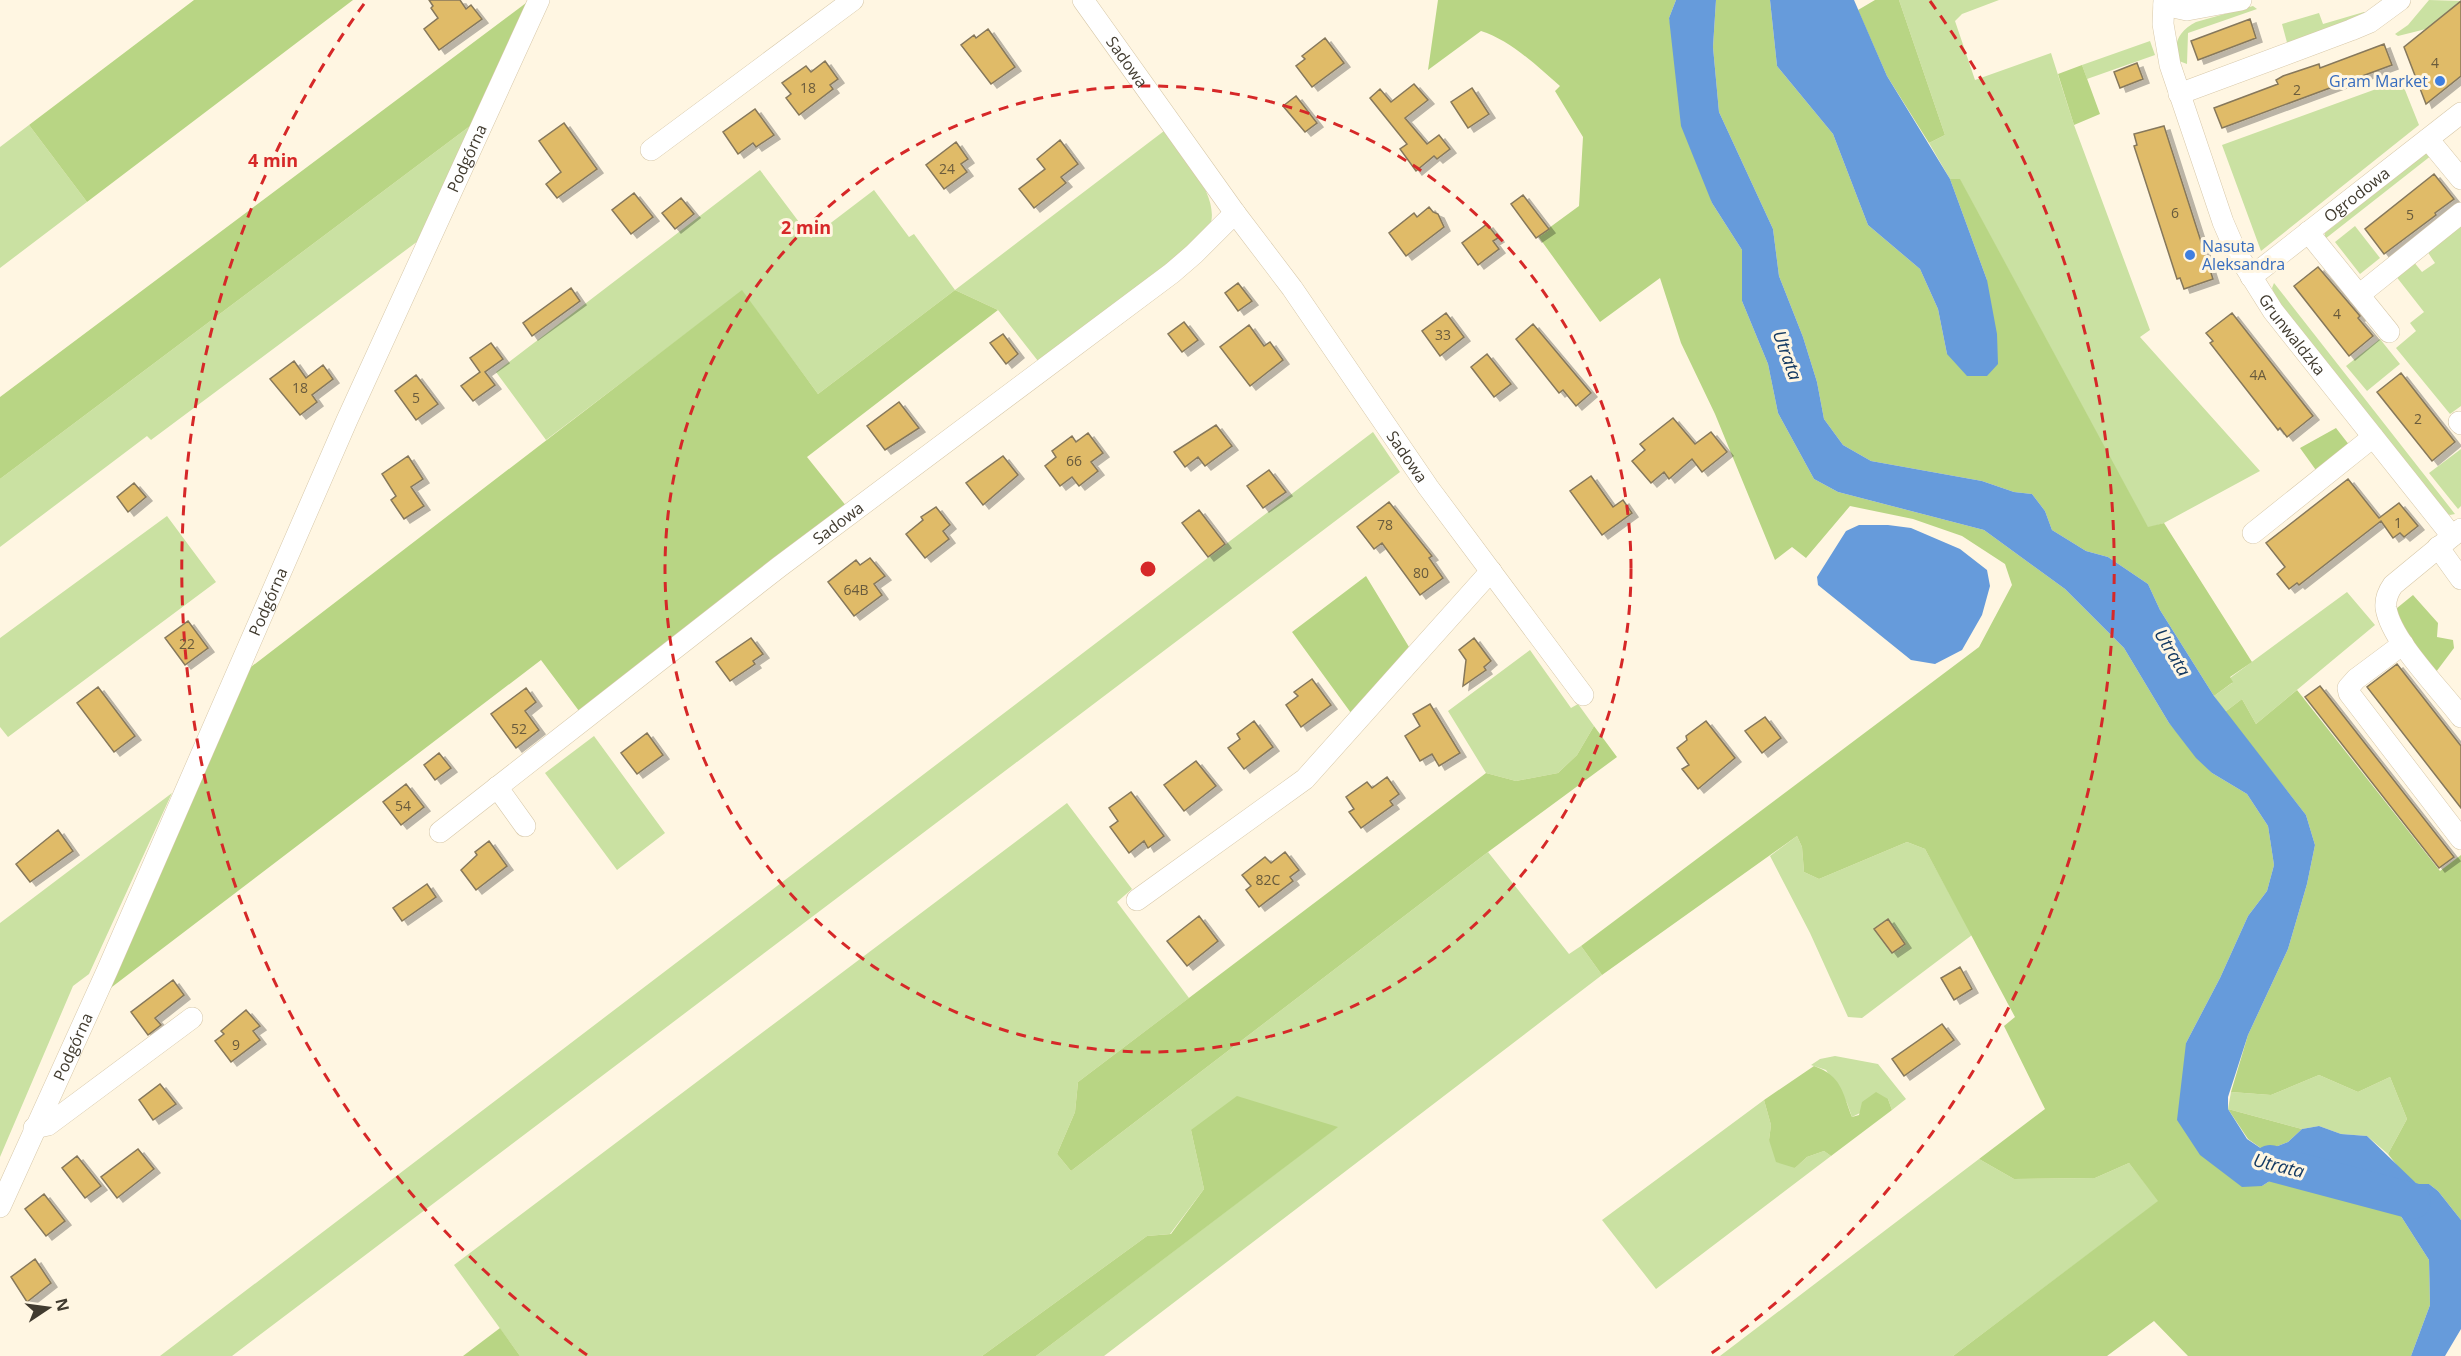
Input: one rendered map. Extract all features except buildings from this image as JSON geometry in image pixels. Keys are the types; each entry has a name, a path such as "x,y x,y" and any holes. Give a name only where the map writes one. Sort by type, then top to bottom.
{"street":[{"name":"Podgórna","path":"0,1207 347,420 540,0"},
{"path":"651,150 853,0"},
{"name":"Sadowa","path":"1083,0 1235,213 1292,288 1428,487 1582,695"},
{"path":"2164,3 2187,10 2241,0"},
{"path":"2179,94 2317,44 2370,22 2400,0"},
{"name":"Grunwaldzka","path":"2164,3 2165,43 2179,94 2223,222 2236,252 2273,311 2450,538 2461,579"},
{"name":"Ogrodowa","path":"2251,277 2428,139 2458,120"},
{"path":"2428,139 2461,179"},
{"name":"Sadowa","path":"440,832 779,567 1172,273 1235,213"},
{"path":"2360,295 2461,213"},
{"path":"2308,232 2389,332"},
{"path":"2253,533 2373,437"},
{"path":"2450,538 2403,575 2386,598 2387,610 2403,644 2461,717"},
{"path":"1137,900 1305,780 1491,571"},
{"path":"2403,644 2356,679 2348,688 2349,693 2461,839"},
{"path":"497,787 525,826"},
{"path":"34,1128 48,1125 192,1018"}],"green space":[{"path":"194,0 353,0 87,202 29,125"},
{"path":"530,0 478,120 0,479 0,397"},
{"path":"1438,0 1676,0 1669,18 1712,203 1742,250 1742,301 1768,364 1778,413 1814,479 1838,492 1984,530 2065,589 2124,648 2169,723 2212,773 2247,794 2268,826 2274,865 2267,891 2248,916 2220,978 2186,1043 2262,1186 2276,1177 2312,1177 2340,1165 2359,1176 2375,1200 2397,1210 2429,1260 2430,1305 2411,1356 2188,1356 2154,1321 2107,1356 1953,1356 2158,1201 2129,1163 2095,1178 2014,1179 1979,1159 2045,1109 2004,1026 2015,1017 1925,849 1907,842 1819,879 1804,872 1802,847 1797,836 1602,975 1581,946 1979,647 2012,585 2005,564 1962,536 1913,519 1850,506 1806,558 1792,547 1775,560 1715,414 1681,343 1660,278 1600,322 1538,236 1579,206 1583,137 1555,91 1560,86 1513,47 1481,31 1428,70"},
{"path":"1716,0 1770,0 1777,66 1833,134 1868,225 1920,269 1938,309 1947,354 1987,280 1950,179 1960,179 2148,527 2164,523 2252,662 2230,677 2233,682 2214,696 2160,610 2148,584 2108,557 2086,551 2052,530 2045,511 2032,494 2014,492 1982,481 1871,461 1843,445 1824,419 1817,382 1803,337 1779,276 1773,229 1719,112 1713,47"},
{"path":"1875,0 1899,0 1945,135 1929,143 1887,76 1858,10"},
{"path":"1899,0 1999,0 1962,14 1955,21 1975,80 2051,53 2074,125 2150,330 2140,337 2260,471 2164,523 2148,528 1960,180 1950,179 1929,143 1945,135"},
{"path":"2429,0 2461,1 2426,29 2398,36 2395,34 2408,25"},
{"path":"2253,6 2257,9 2188,33 2187,64 2179,61 2177,43 2185,29 2196,22"},
{"path":"2364,12 2366,18 2289,50 2282,24 2319,13 2323,24"},
{"path":"2150,41 2155,55 2087,79 2082,65"},
{"path":"2082,65 2100,114 2074,125 2058,74"},
{"path":"2401,80 2419,125 2261,251 2222,145"},
{"path":"478,120 418,241 151,440 147,436 0,547 0,479"},
{"path":"29,125 87,202 0,268 0,147"},
{"path":"1164,131 1198,175 1210,201 1212,214 1210,226 1202,238 1038,361 998,310 955,290"},
{"path":"2426,153 2432,155 2325,239 2325,233"},
{"path":"760,170 811,238 874,190 909,237 914,234 955,290 818,394 742,291 546,440 496,372"},
{"path":"2461,223 2461,406 2450,414 2396,348 2416,331 2410,323 2424,312 2395,275 2413,261 2422,272 2435,263 2427,251"},
{"path":"2355,226 2380,258 2360,274 2335,242"},
{"path":"2274,283 2455,514 2450,515 2444,512 2275,297 2272,288"},
{"path":"742,290 818,394 955,290 998,310 807,457 847,507 579,711 541,660 104,993 247,670"},
{"path":"2380,339 2400,364 2367,391 2346,366"},
{"path":"2336,428 2350,446 2318,473 2300,448"},
{"path":"1373,432 1400,472 232,1356 160,1356"},
{"path":"2461,449 2461,506 2458,509 2429,473"},
{"path":"167,516 216,582 8,737 0,727 0,638"},
{"path":"1366,576 1409,647 1351,713 1292,632"},
{"path":"2347,592 2375,625 2256,724 2242,699 2225,712 2214,696 2232,683 2230,678"},
{"path":"2413,595 2438,623 2437,637 2453,640 2454,648 2433,676 2386,617"},
{"path":"1530,650 1571,708 1578,704 1594,726 1577,755 1558,773 1516,781 1486,773 1448,711"},
{"path":"2297,690 2440,871 2461,855 2461,1220 2438,1191 2429,1184 2417,1184 2403,1173 2388,1154 2407,1119 2390,1077 2358,1092 2319,1075 2271,1095 2231,1092 2248,1035 2288,949 2307,884 2315,845 2306,815 2225,712 2242,699 2256,724"},
{"path":"1594,726 1617,757 1488,852 1071,1171 1057,1154 1075,1112 1078,1082 1486,773 1516,781 1558,773 1577,755"},
{"path":"594,736 665,833 617,870 545,773"},
{"path":"172,793 89,974 73,986 0,1157 0,923"},
{"path":"1067,803 1132,889 1117,902 1189,998 1078,1082 1075,1112 1057,1154 1071,1171 1488,852 1569,954 1581,946 1602,975 1104,1356 1036,1356 1337,1127 1191,1130 1204,1189 1170,1234 1147,1236 982,1356 520,1356 454,1265"},
{"path":"1797,836 1802,847 1804,872 1819,879 1907,842 1925,849 1972,935 1862,1018 1848,1017 1810,933 1770,856"},
{"path":"1835,1056 1878,1064 1906,1099 1892,1110 1888,1099 1852,1117 1847,1103 1826,1070 1811,1065 1820,1059"},
{"path":"1814,1066 1836,1080 1852,1117 1859,1115 1862,1102 1876,1092 1888,1099 1892,1110 1831,1156 1824,1151 1807,1157 1795,1168 1776,1162 1769,1140 1771,1125 1764,1100"},
{"path":"2319,1075 2358,1092 2390,1077 2407,1119 2388,1154 2367,1136 2341,1134 2319,1126 2302,1129 2228,1109 2231,1092 2271,1095"},
{"path":"1237,1096 1338,1127 1036,1356 982,1356 1147,1236 1171,1234 1204,1189 1191,1130"},
{"path":"1764,1100 1771,1125 1769,1140 1795,1168 1807,1157 1824,1151 1831,1156 1656,1289 1602,1220"},
{"path":"2228,1109 2302,1129 2288,1142 2265,1151 2248,1139"},
{"path":"1979,1159 2014,1179 2095,1178 2129,1163 2159,1201 1953,1356 1720,1356"},
{"path":"500,1328 520,1356 463,1356"}],"water":[{"path":"1676,0 1716,0 1713,47 1719,112 1773,229 1779,276 1803,337 1817,382 1824,419 1843,445 1871,461 1982,481 2014,492 2032,494 2045,511 2052,530 2086,551 2108,557 2148,584 2160,610 2214,696 2306,815 2315,845 2307,884 2288,949 2248,1035 2228,1097 2228,1109 2247,1139 2265,1151 2288,1142 2302,1129 2319,1126 2341,1134 2367,1136 2417,1184 2429,1184 2438,1191 2461,1220 2461,1329 2445,1356 2411,1356 2430,1305 2429,1260 2397,1210 2375,1200 2359,1176 2340,1165 2313,1177 2276,1177 2262,1186 2242,1187 2200,1155 2177,1120 2186,1043 2220,978 2248,916 2267,891 2274,865 2268,826 2247,794 2212,773 2196,758 2169,723 2124,648 2065,589 1984,530 1838,492 1814,479 1778,413 1768,364 1742,301 1742,250 1712,203 1681,126 1669,18"},
{"path":"1770,0 1854,0 1887,76 1950,179 1987,280 1997,334 1998,364 1987,376 1967,376 1947,354 1938,309 1920,269 1868,225 1833,134 1777,66"},
{"path":"1859,525 1911,528 1960,549 1987,570 1990,586 1982,615 1962,650 1935,664 1911,660 1818,585 1817,577 1846,531"}],"waterway":[{"name":"Utrata","path":"2270,1163 2413,1201"}],"place":[{"name":"Gram Market","path":"2440,81"},
{"name":"Nasuta Aleksandra","path":"2190,255"}]}
